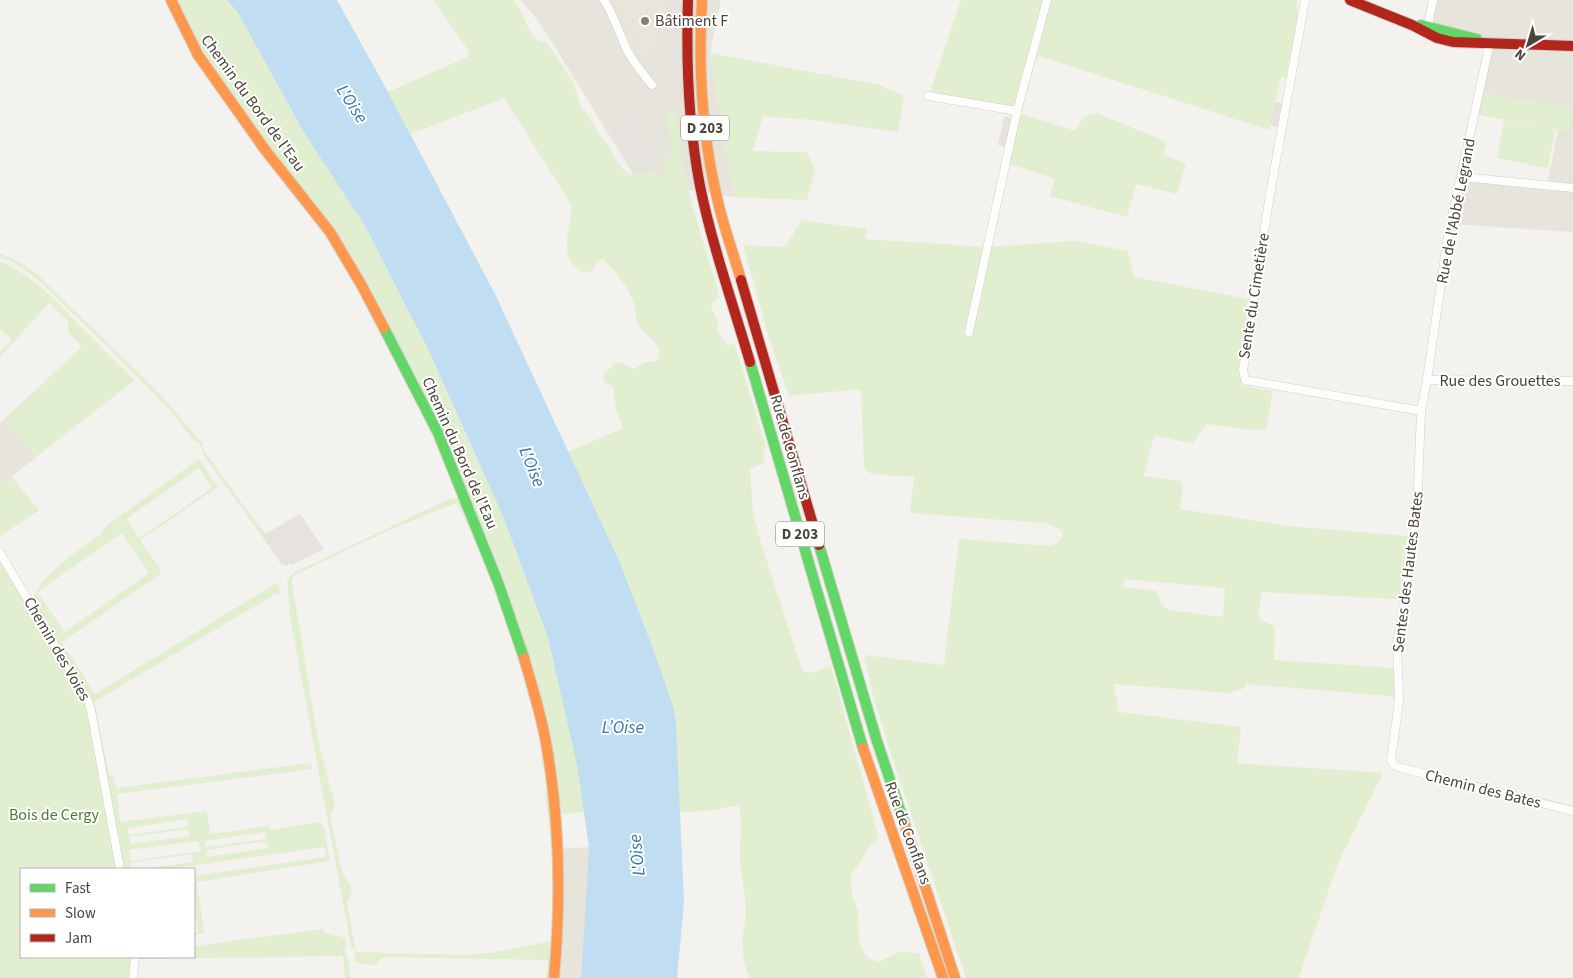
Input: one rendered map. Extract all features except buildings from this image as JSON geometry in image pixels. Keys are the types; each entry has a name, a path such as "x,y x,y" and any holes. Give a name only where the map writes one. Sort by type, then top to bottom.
{"main road":[{"name":"Chemin du Bord de l'Eau","path":"171,0 198,55 266,150 330,232 362,286 438,433 499,584 524,657 546,740 552,776 556,823 558,902 554,978"},
{"name":"Rue de Conflans","path":"688,0 686,50 689,116 696,164 708,220 858,734 943,978"},
{"name":"Rue de Conflans","path":"702,0 700,60 703,110 709,157 719,206 876,738 955,978"},
{"path":"1350,0 1427,29 1488,42 1573,46"}],"street":[{"path":"604,0 614,16 631,57 652,85"},
{"path":"969,332 1017,112 1047,0"},
{"name":"Sente du Cimetière","path":"1304,0 1270,194 1243,370 1245,380 1421,410"},
{"path":"1427,29 1433,0"},
{"name":"Rue de l'Abbé Legrand","path":"1427,380 1448,236 1462,177 1488,42"},
{"path":"928,96 1017,112"},
{"path":"1462,177 1573,188"},
{"name":"Sentes des Hautes Bates","path":"1393,764 1391,757 1400,695 1397,641 1406,596 1408,562 1417,515 1421,410 1427,380"},
{"name":"Rue des Grouettes","path":"1427,380 1573,381"},
{"name":"Chemin des Voies","path":"0,553 88,701 120,868"},
{"name":"Chemin des Bates","path":"1393,764 1401,768 1573,811"},
{"path":"133,978 135,958"}],"shaded area":[{"path":"521,0 721,0 710,53 734,197 638,182 542,26"},
{"path":"608,0 667,0 669,24 649,57 633,32"},
{"path":"671,0 683,0 682,85 671,81"},
{"path":"1433,0 1573,0 1573,232 1451,224 1462,177 1547,185 1558,130 1475,114 1490,46 1427,26"},
{"path":"1275,102 1283,104 1278,127 1270,125"},
{"path":"629,111 656,151 641,168 610,127"},
{"path":"1004,116 1012,118 1006,147 998,145"},
{"path":"3,420 36,457 0,486 0,423"},
{"path":"300,514 324,549 291,565 290,563 288,566 281,564 262,536"},
{"path":"589,847 581,978 556,978 561,849"}],"green space":[{"path":"173,0 227,0 238,13 306,136 364,224 429,351 503,516 548,638 577,765 584,812 560,814 549,744 468,494 443,430 429,410 364,287 269,149 200,54"},
{"path":"433,0 513,0 535,38 540,42 546,41 573,82 582,109 610,148 615,159 631,175 649,172 661,175 666,158 672,153 666,111 668,108 675,110 689,193 718,290 719,298 712,302 711,307 718,322 718,332 727,346 734,342 766,447 763,451 765,462 750,470 753,513 762,546 801,667 804,671 812,673 831,666 879,838 851,874 852,894 858,911 859,942 868,958 878,962 901,951 919,954 927,978 750,978 744,962 743,950 746,913 740,862 741,823 738,805 710,811 680,812 676,721 672,703 621,565 568,452 623,428 616,410 613,387 605,382 603,375 615,363 621,363 634,369 643,363 656,361 659,350 657,345 639,326 634,304 625,285 603,259 597,261 593,269 587,272 579,270 571,261 568,254 567,237 571,204 504,98 411,134 388,92 467,57 470,53"},
{"path":"961,0 1297,0 1298,20 1296,34 1294,35 1292,59 1289,60 1288,65 1290,67 1288,78 1281,77 1269,130 1039,56 1032,62 1016,110 930,92"},
{"path":"710,53 879,85 904,96 898,132 812,120 763,116 753,151 807,152 815,170 807,200 734,197"},
{"path":"1483,93 1573,107 1571,131 1481,115"},
{"path":"1097,113 1167,142 1163,154 1186,164 1177,194 1136,184 1127,217 1050,196 1055,179 1004,162 1022,114 1076,131 1083,117"},
{"path":"1504,120 1555,130 1548,168 1497,158"},
{"path":"802,220 867,229 866,239 986,247 1074,241 1128,251 1134,277 1248,299 1238,372 1243,386 1273,391 1266,429 1250,430 1207,424 1193,444 1154,435 1144,476 1181,481 1183,486 1180,509 1287,526 1408,536 1404,551 1399,601 1396,599 1262,592 1258,616 1262,621 1275,626 1274,660 1392,668 1395,670 1396,699 1389,696 1245,684 1245,688 1229,693 1113,684 1119,712 1241,727 1237,763 1383,773 1338,863 1299,977 1303,978 966,978 891,754 873,695 864,655 944,665 959,539 1051,546 1059,541 1063,533 1059,529 1044,523 910,513 914,477 872,474 865,470 861,389 789,396 769,338 743,245 785,247","holes":["1124,579 1225,588 1223,617 1169,610 1161,604 1157,591 1123,587"]},
{"path":"0,254 36,273 159,393 203,444 202,448 266,534 262,536 204,456 199,443 193,440 170,410 35,277 11,261 0,258"},
{"path":"0,261 23,274 43,289 135,380 36,457 3,420 82,347 68,332 68,321 49,303 0,357 0,352 12,339 0,329"},
{"path":"199,459 218,487 141,540 144,547 161,569 159,575 62,642 95,694 278,582 280,595 277,593 94,702 109,774 114,777 116,788 311,763 312,769 117,794 120,822 207,811 210,834 269,826 270,830 317,822 324,827 330,861 197,882 204,933 195,935 198,932 195,914 195,876 325,857 325,847 174,868 149,868 193,862 192,854 130,863 130,868 122,868 93,705 31,600 43,581 70,556 101,534 106,526","holes":["199,468 212,488 139,538 126,519","122,533 149,573 65,632 37,592","187,819 188,827 128,835 128,828","189,829 190,836 130,844 130,837","265,832 266,839 206,847 205,841","198,841 201,851 130,861 129,850","267,841 268,848 207,857 206,850"]},
{"path":"12,477 39,510 0,536 0,486"},
{"path":"457,498 464,504 487,559 519,647 545,744 552,793 556,887 551,978 546,978 548,960 383,957 375,965 361,964 354,961 356,952 351,946 290,617 287,581 291,574 447,500","holes":["457,503 491,579 516,652 535,719 543,755 541,763 547,772 550,789 545,791 552,853 552,941 490,953 463,955 356,952 347,903 352,893 351,887 342,872 330,814 335,806 318,739 292,582 293,576 395,528"]},
{"name":"Bois de Cergy","path":"0,560 85,696 119,868 20,868 20,958 195,958 195,946 323,929 323,932 345,938 350,978 345,978 343,956 139,959 138,978 0,978"}],"water":[{"name":"L’Oise","path":"227,0 337,0 495,294 621,565 653,649 672,703 676,721 684,902 677,978 581,978 589,847 577,765 548,638 503,516 429,351 364,224 306,136 238,13"}],"traffic: fast":[{"path":"1421,25 1477,39"},
{"path":"384,328 438,433 499,585 524,658"},
{"path":"750,362 863,748"},
{"path":"819,545 876,738 904,822"}],"traffic: slow":[{"path":"171,0 198,55 266,151 330,232 384,328"},
{"path":"702,0 701,78 705,130 713,181 721,215 741,280"},
{"path":"524,658 544,732 551,772 557,831 558,919 554,978"},
{"path":"863,748 943,978"},
{"path":"904,822 955,978"}],"traffic: jam":[{"path":"688,0 689,93 696,163 710,230 750,362"},
{"path":"1350,0 1412,25 1437,38 1453,42 1573,46"},
{"path":"741,280 819,545"}],"place":[{"name":"Bâtiment F","path":"645,21"}],"water label":[{"name":"L'Oise","path":"352,104"},
{"name":"L'Oise","path":"532,467"},
{"name":"L'Oise","path":"637,855"}]}
